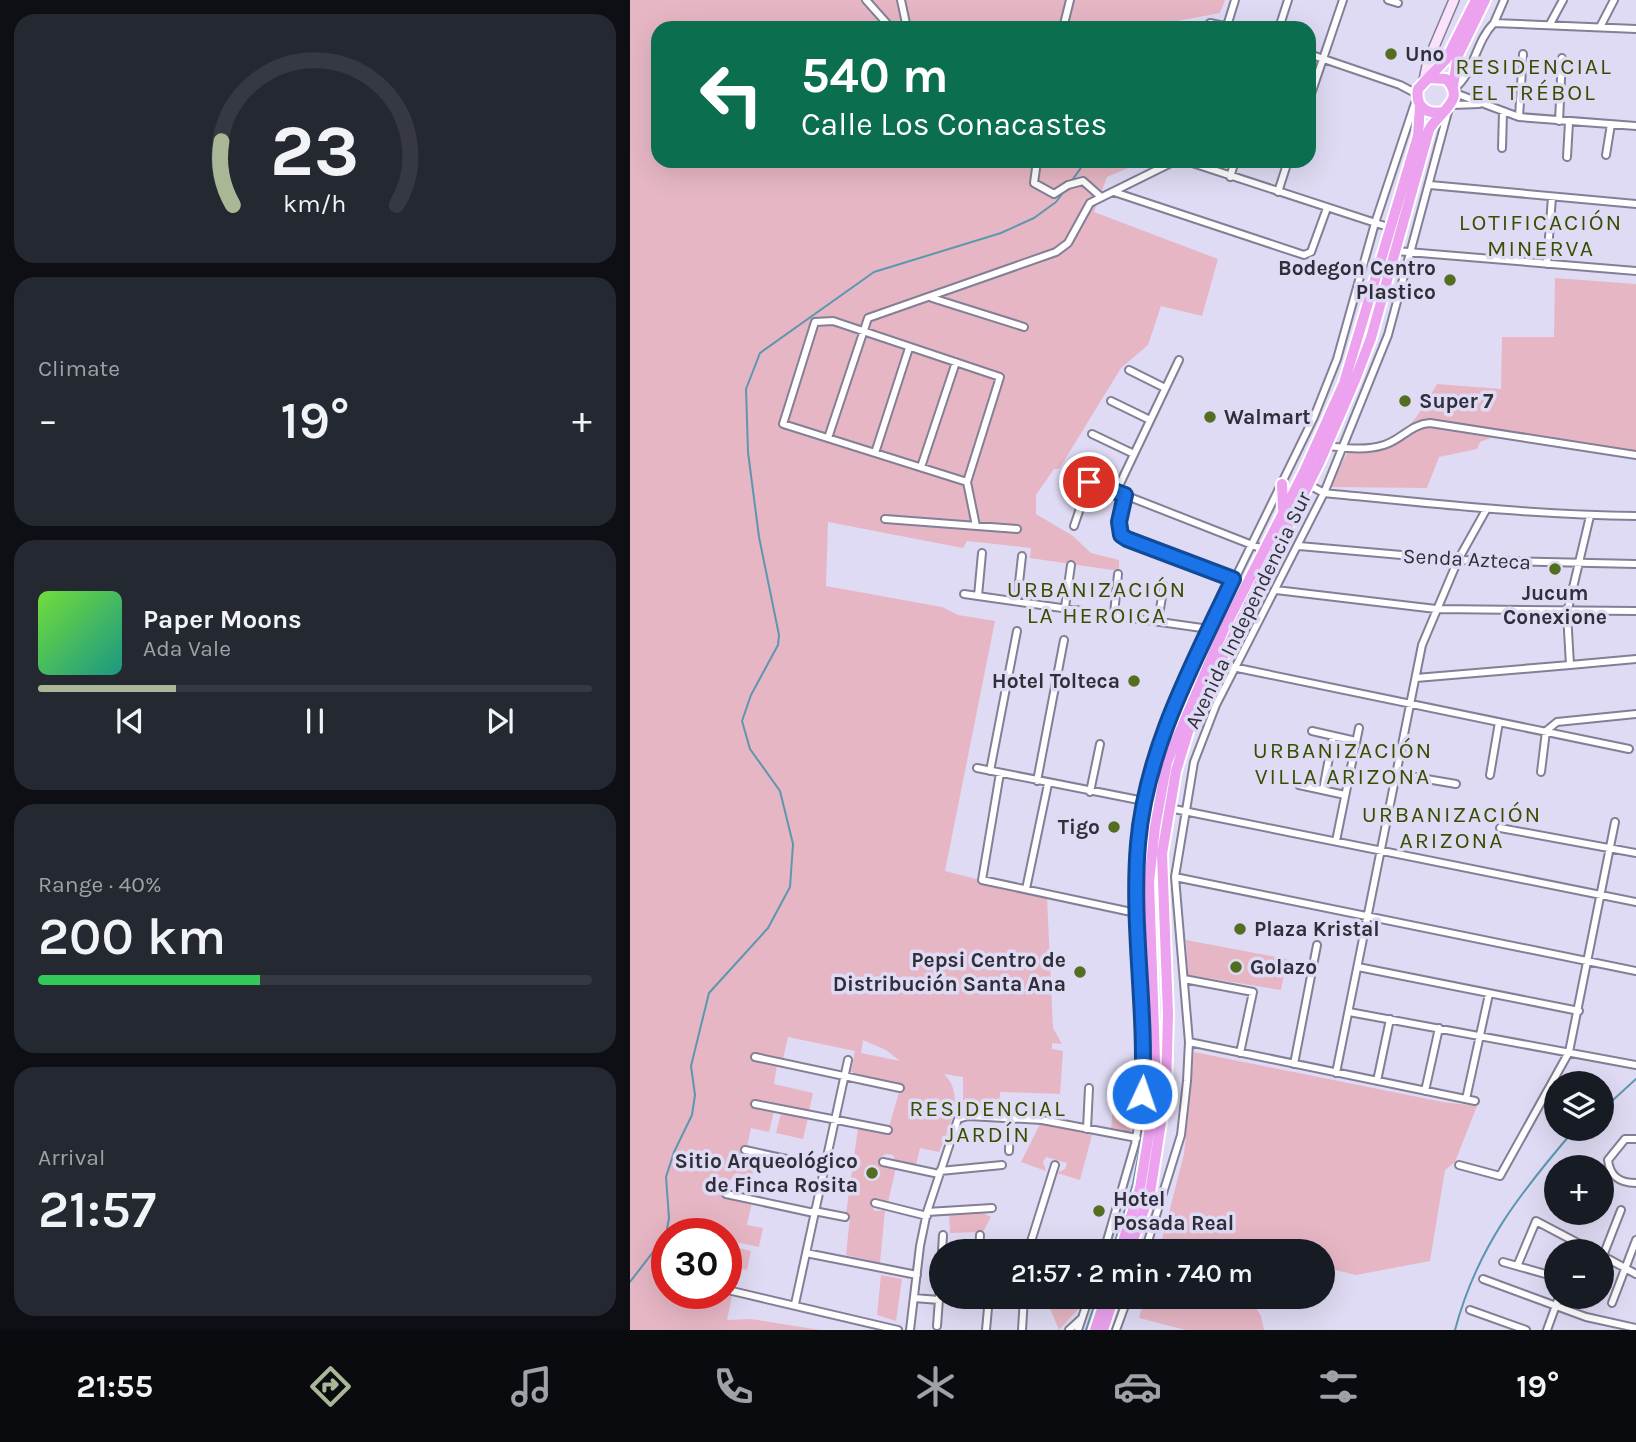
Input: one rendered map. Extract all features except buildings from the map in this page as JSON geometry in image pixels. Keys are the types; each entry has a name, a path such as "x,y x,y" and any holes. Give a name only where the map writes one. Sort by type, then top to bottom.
{"highway":[{"path":"1421,90 1447,58 1476,0"},
{"name":"Avenida Independencia Sur","path":"1124,1239 1140,1188 1156,1091 1150,868 1164,806 1192,719 1309,485 1365,355 1429,130 1451,99 1458,55 1485,0"},
{"path":"1442,77 1451,99 1430,113 1421,90 1442,77"},
{"name":"Avenida Independencia Sur","path":"1133,1239 1150,1192 1167,1090 1168,1014 1162,854 1167,762 1223,631 1283,516 1353,361 1418,136 1421,90"},
{"path":"1282,484 1283,516"},
{"path":"1095,1330 1101,1309"},
{"path":"1103,1330 1110,1309"}],"street":[{"path":"866,0 885,21"},
{"path":"901,0 906,21"},
{"path":"1064,21 1069,0"},
{"path":"1231,21 1235,0"},
{"path":"1281,21 1288,0"},
{"path":"1316,80 1343,0"},
{"path":"1388,0 1398,3"},
{"path":"1108,1239 1137,1138 1144,1026 1138,912 1138,843 1144,802 1171,713 1206,628 1282,484 1314,417 1337,359 1375,223 1454,0"},
{"path":"1149,1239 1181,1135 1189,1042 1175,877 1194,762 1216,705 1324,493 1388,335 1451,99 1465,79 1486,31 1494,23 1504,0"},
{"path":"1550,24 1563,0"},
{"path":"1600,27 1614,0"},
{"path":"1494,23 1636,29"},
{"path":"1520,117 1523,54"},
{"path":"1316,56 1421,90"},
{"path":"1559,121 1562,58"},
{"path":"1451,99 1474,98 1481,104"},
{"path":"1451,99 1481,104 1520,117 1636,126"},
{"path":"1502,148 1503,112"},
{"path":"1567,157 1569,122"},
{"path":"1606,155 1611,124"},
{"path":"1036,168 1034,183 1054,194 1068,185 1083,181 1101,197"},
{"path":"828,438 868,318 1063,248 1084,210 1101,197 1161,168"},
{"path":"1205,168 1391,228"},
{"path":"1230,177 1233,168"},
{"path":"1278,192 1286,168"},
{"path":"1430,185 1636,204"},
{"path":"1114,192 1304,255 1311,252 1327,208"},
{"path":"1547,264 1552,197"},
{"path":"1395,251 1636,271"},
{"path":"931,297 1024,327"},
{"path":"967,482 783,424 815,322 833,321 999,376 1001,379 967,482 976,526"},
{"path":"875,453 909,348"},
{"path":"1365,355 1376,363"},
{"path":"1116,492 1179,360"},
{"path":"921,467 956,362"},
{"path":"1129,370 1165,388"},
{"path":"1111,401 1150,420"},
{"path":"1326,446 1360,449 1387,445 1415,426 1430,424 1636,455"},
{"path":"1093,434 1134,454"},
{"path":"1076,476 1265,550"},
{"path":"1074,526 1089,482"},
{"path":"1309,485 1324,493 1486,510 1636,516"},
{"path":"1125,495 1119,522 1121,535 1233,579"},
{"path":"1336,1073 1422,645 1458,560 1486,510"},
{"path":"1570,664 1567,612 1576,564 1590,516"},
{"path":"885,519 1017,529"},
{"name":"Senda Azteca","path":"1299,546 1458,560 1636,564"},
{"path":"978,596 982,553"},
{"path":"1017,601 1022,556"},
{"path":"1065,607 1070,565"},
{"path":"1114,614 1118,574"},
{"path":"1158,620 1164,586"},
{"path":"1276,590 1436,609 1636,611"},
{"path":"964,594 1223,631"},
{"path":"990,771 1017,631"},
{"path":"1037,781 1064,640"},
{"path":"1416,678 1636,659"},
{"path":"1218,664 1629,749"},
{"path":"1541,772 1546,731 1561,720 1636,714"},
{"path":"1490,775 1499,722"},
{"path":"1336,841 1359,728"},
{"path":"1312,731 1356,741"},
{"path":"1324,790 1333,736"},
{"path":"1090,792 1100,744"},
{"path":"977,768 1636,902"},
{"path":"1000,773 982,880 1150,916"},
{"path":"1398,774 1456,784"},
{"path":"1026,889 1048,784"},
{"path":"1299,785 1345,794"},
{"path":"1459,1165 1500,1176 1569,1052 1615,822"},
{"path":"1500,828 1636,853"},
{"path":"1175,877 1636,971"},
{"path":"1294,1064 1317,945"},
{"path":"1358,967 1579,1011"},
{"path":"1184,979 1253,992 1240,1053"},
{"path":"1466,1099 1489,994"},
{"path":"1349,1012 1636,1065"},
{"path":"1377,1081 1390,1019"},
{"path":"1144,1026 1156,1026"},
{"path":"1425,1091 1439,1028"},
{"path":"1189,1042 1475,1101"},
{"path":"755,1057 900,1088"},
{"path":"795,1304 848,1060"},
{"path":"1087,1129 1089,1088"},
{"path":"755,1104 888,1130"},
{"path":"911,1330 927,1214 958,1119 968,1116 1042,1120 1137,1138"},
{"path":"1009,1151 1010,1118"},
{"path":"1636,1139 1625,1139 1610,1154 1608,1164 1618,1179 1636,1184"},
{"path":"745,1150 823,1167"},
{"path":"883,1162 939,1172 1002,1165"},
{"path":"1032,1239 1055,1166"},
{"path":"726,1194 845,1217"},
{"path":"875,1203 927,1214 992,1208"},
{"path":"1610,1239 1621,1210"},
{"path":"1518,1264 1536,1221 1565,1239"},
{"path":"943,1235 943,1239"},
{"path":"980,1235 980,1239"},
{"path":"1614,1297 1636,1240"},
{"path":"806,1253 917,1275"},
{"path":"1503,1262 1518,1264 1544,1274"},
{"path":"1614,1263 1636,1274"},
{"path":"1483,1279 1544,1302"},
{"path":"742,1293 898,1330"},
{"path":"914,1298 929,1299"},
{"path":"937,1326 938,1309"},
{"path":"986,1330 988,1309"},
{"path":"1022,1330 1023,1309"},
{"path":"1078,1330 1086,1309"},
{"path":"1116,1330 1124,1309"},
{"path":"1547,1330 1553,1309"},
{"path":"1563,1309 1611,1326 1636,1328"},
{"path":"1470,1310 1526,1330"},
{"path":"1069,1330 1083,1318"}],"shaded area":[{"path":"630,0 1225,0 1220,13 1177,21 651,21 651,168 1128,168 1107,177 1094,212 1218,259 1202,316 1161,306 1148,345 1121,368 1059,469 1054,469 1036,495 1036,514 1073,536 1091,553 1119,560 1119,571 1030,558 1031,548 967,541 963,548 828,522 826,586 942,607 958,615 995,621 945,871 1047,897 1053,1028 1062,1044 1052,1043 1052,1049 1063,1051 1060,1094 1000,1092 999,1114 963,1112 963,1077 944,1074 951,1082 955,1102 951,1122 939,1152 920,1148 916,1165 895,1160 893,1155 886,1154 881,1157 880,1164 896,1168 888,1202 873,1198 871,1206 875,1211 885,1210 880,1263 846,1255 850,1216 846,1214 858,1128 887,1134 901,1085 851,1072 855,1051 788,1037 783,1059 759,1054 755,1060 777,1065 774,1084 813,1093 809,1111 756,1101 755,1107 774,1111 769,1132 751,1128 747,1147 756,1155 752,1176 736,1173 728,1183 725,1197 752,1202 747,1225 763,1228 759,1247 742,1243 742,1218 651,1218 651,1309 729,1309 727,1320 751,1319 820,1330 630,1330","holes":["863,1040 886,1050 900,1061 861,1053"]},
{"path":"1555,278 1636,284 1636,455 1501,434 1480,442 1477,449 1439,457 1427,488 1329,487 1352,444 1374,445 1396,436 1412,422 1437,384 1501,389 1502,337 1554,337"},
{"name":"Golazo","path":"1186,940 1287,959 1281,990 1188,975"},
{"path":"1194,1052 1443,1102 1477,1106 1455,1162 1445,1170 1430,1261 1356,1275 1335,1270 1335,1239 1162,1239 1184,1154"},
{"path":"1114,1093 1138,1094 1130,1133 1111,1130"},
{"path":"781,1113 808,1118 803,1139 776,1133"},
{"path":"1040,1124 1092,1135 1080,1180 1057,1173 1065,1169 1067,1163 1046,1157 1043,1162 1046,1171 1021,1162"},
{"path":"982,1212 991,1217 983,1232 950,1233 949,1213"},
{"path":"742,1249 751,1251 747,1270 742,1269"},
{"path":"881,1275 902,1279 896,1321 877,1315"},
{"path":"1050,1309 1078,1309 1059,1330"},
{"path":"1142,1309 1257,1309 1264,1330 1186,1330 1139,1318"}],"waterway":[{"path":"1070,183 1081,168"},
{"path":"630,1282 666,1235 669,1218 666,1177 674,1152 692,1115 695,1095 691,1066 709,993 768,928 790,887 793,844 780,791 750,749 742,721 751,695 778,645 779,635 759,537 748,452 746,389 760,353 874,272 1001,233 1034,218 1056,202 1065,190"},
{"path":"1614,1099 1636,1079"},
{"path":"1116,1239 1133,1184 1147,1110"},
{"path":"1455,1330 1464,1300 1488,1247 1519,1199 1565,1141"},
{"path":"1086,1330 1093,1309"}],"place":[{"name":"Uno","path":"1391,54"},
{"name":"Bodegon Centro Plastico","path":"1450,280"},
{"name":"Super 7","path":"1405,401"},
{"name":"Walmart","path":"1210,417"},
{"name":"Jucum Conexione","path":"1555,569"},
{"name":"Hotel Tolteca","path":"1134,681"},
{"name":"Tigo","path":"1114,827"},
{"name":"Plaza Kristal","path":"1240,929"},
{"name":"Golazo","path":"1236,967"},
{"name":"Pepsi Centro de Distribución Santa Ana","path":"1080,972"},
{"name":"Sitio Arqueológico de Finca Rosita","path":"872,1173"},
{"name":"Hotel Posada Real","path":"1099,1211"}],"district":[{"name":"RESIDENCIAL EL TRÉBOL","path":"1534,79"},
{"name":"LOTIFICACIÓN MINERVA","path":"1541,235"},
{"name":"URBANIZACIÓN LA HEROICA","path":"1097,602"},
{"name":"URBANIZACIÓN VILLA ARIZONA","path":"1343,763"},
{"name":"URBANIZACIÓN ARIZONA","path":"1452,827"},
{"name":"RESIDENCIAL JARDÍN","path":"988,1121"}],"route":[{"path":"1089,482 1125,495 1119,522 1121,535 1233,579 1171,713 1144,802 1138,843 1137,891 1144,1026 1142,1094"}]}
